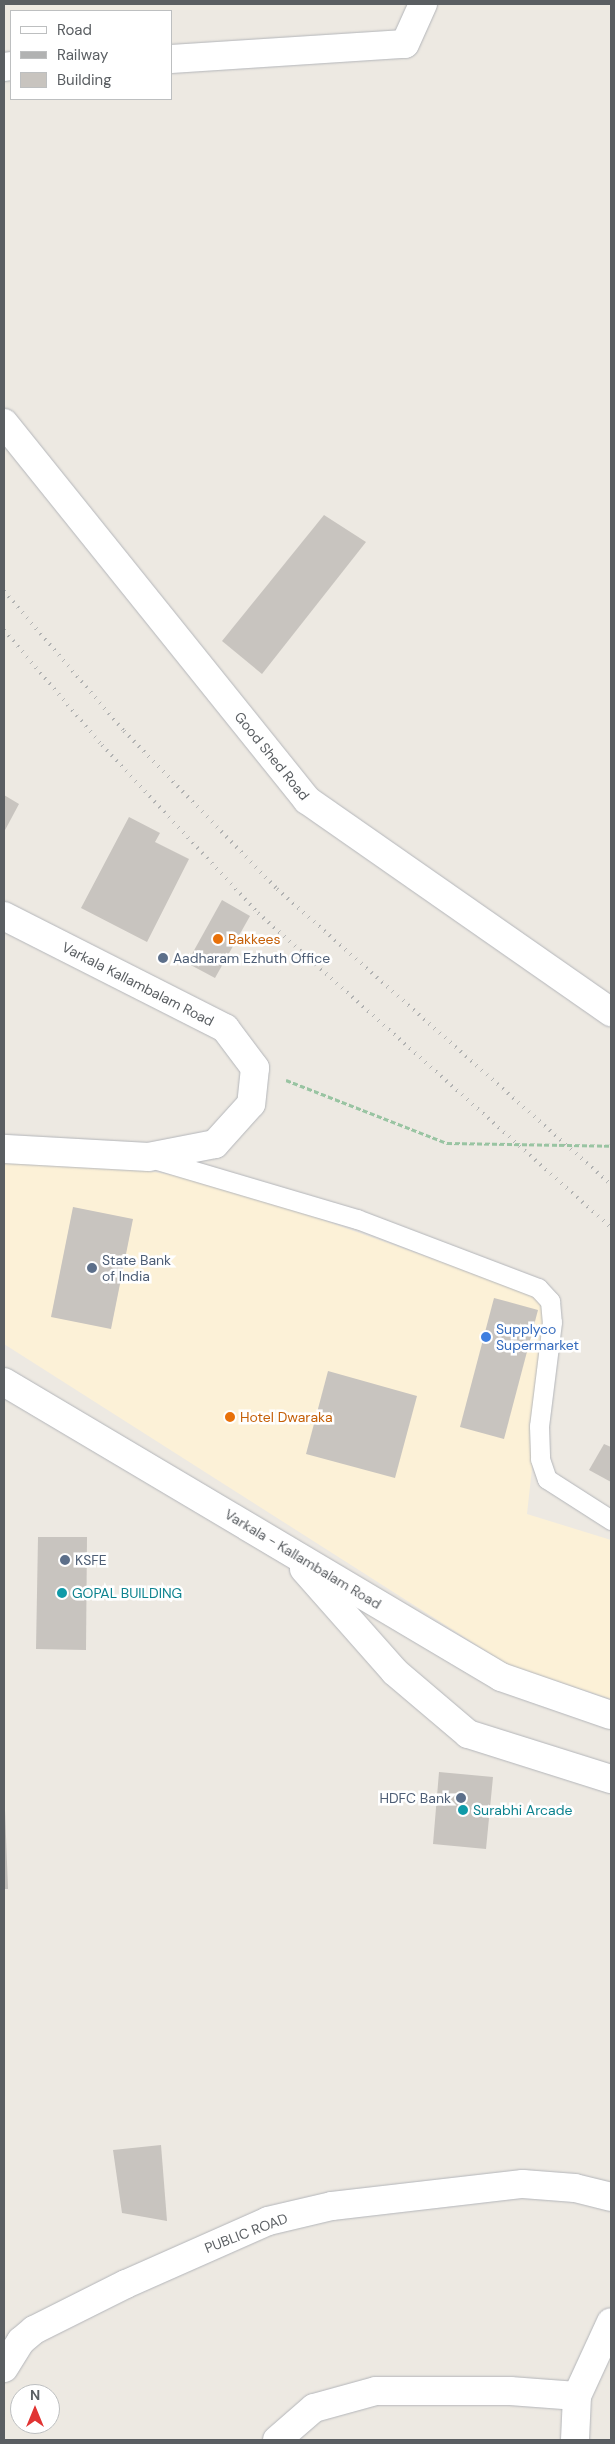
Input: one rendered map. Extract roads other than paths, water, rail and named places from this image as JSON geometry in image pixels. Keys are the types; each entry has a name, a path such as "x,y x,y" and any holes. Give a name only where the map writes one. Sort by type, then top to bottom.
{"street":[{"path":"172,59 405,44 423,4"},
{"name":"Good Shed Road","path":"4,423 307,800 611,1012"},
{"name":"Varkala Kallambalam Road","path":"4,916 226,1028 255,1068 252,1104 215,1144 148,1157"},
{"path":"4,1149 148,1157"},
{"name":"Varkala - Kallambalam Road","path":"4,1382 501,1677 611,1716"},
{"path":"287,1549 395,1672 468,1734 611,1779"},
{"name":"PUBLIC ROAD","path":"4,2368 21,2341 34,2330 134,2280 268,2221 332,2206 523,2184 575,2188 611,2197"},
{"path":"575,2440 577,2396 611,2322"},
{"path":"277,2440 314,2408 376,2391 510,2391 577,2396"}],"lane":[{"path":"148,1157 357,1219 538,1288 550,1301 552,1322 539,1426 540,1459 548,1479 611,1520"}],"railway":[{"path":"4,591 124,731 277,889 611,1185"},
{"path":"4,630 102,745 258,913 611,1227"}],"place":[{"name":"Bakkees","path":"218,939"},
{"name":"Aadharam Ezhuth Office","path":"163,958"},
{"name":"State Bank of India","path":"92,1268"},
{"name":"Supplyco Supermarket","path":"486,1337"},
{"name":"Hotel Dwaraka","path":"230,1417"},
{"name":"KSFE","path":"65,1560"},
{"name":"GOPAL BUILDING","path":"62,1593"},
{"name":"HDFC Bank","path":"461,1798"},
{"name":"Surabhi Arcade","path":"463,1810"}]}
